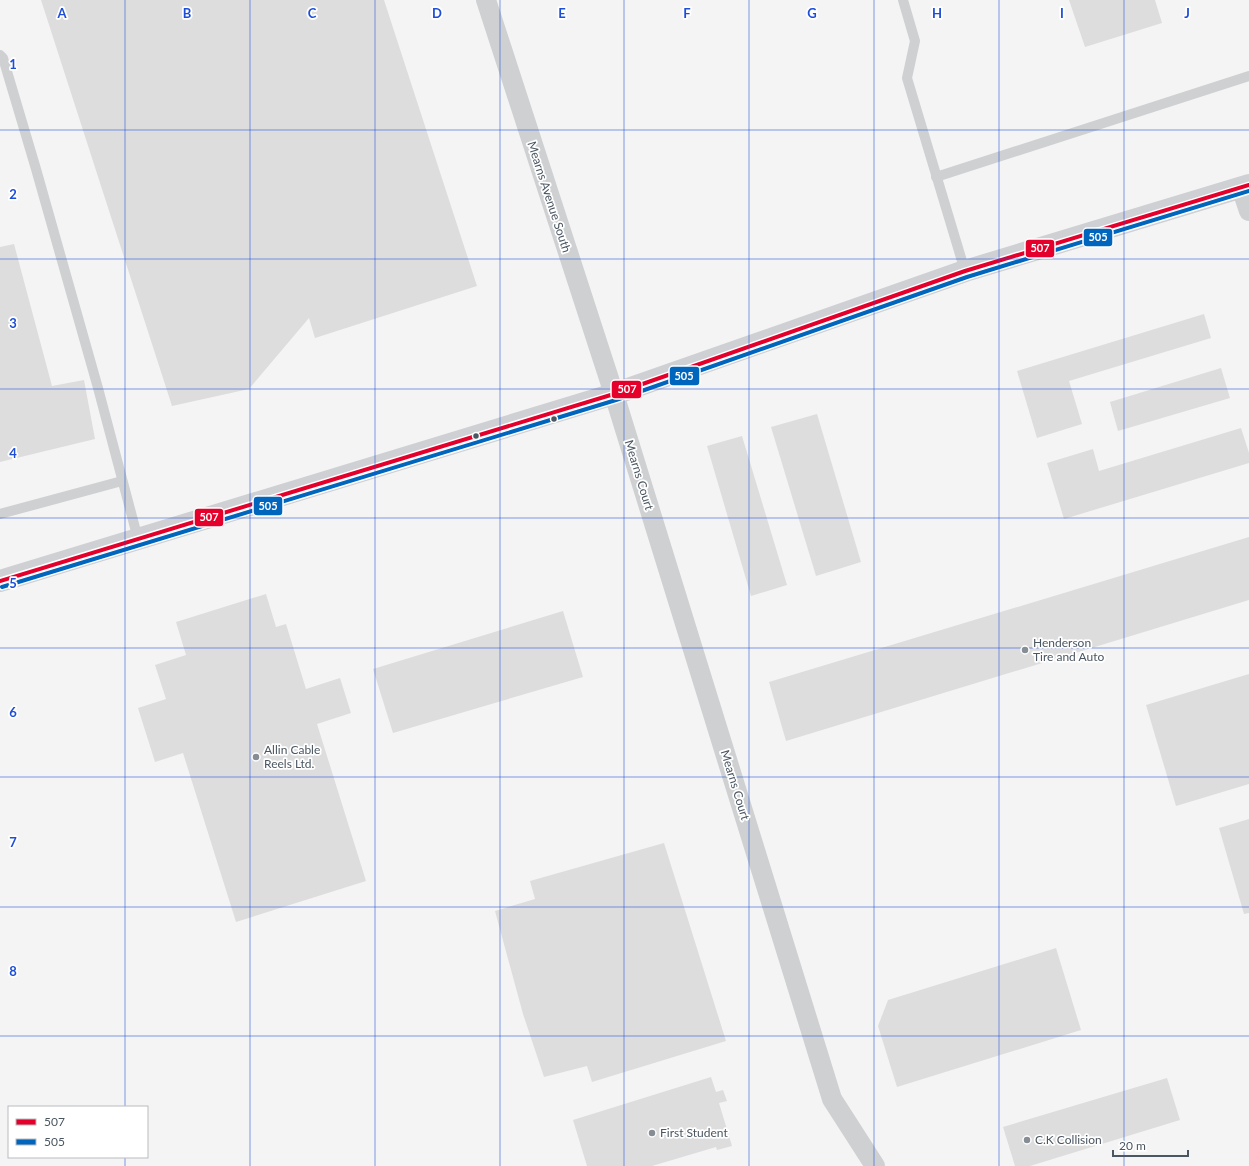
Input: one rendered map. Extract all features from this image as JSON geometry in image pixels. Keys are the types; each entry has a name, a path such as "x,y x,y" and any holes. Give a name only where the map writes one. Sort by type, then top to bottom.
{"street":[{"name":"Mearns Avenue South","path":"486,0 614,394"},
{"path":"0,580 614,394 965,271 1245,186 1249,211"},
{"name":"Mearns Court","path":"614,394 832,1099 875,1166"}],"lane":[{"path":"903,0 915,41 907,78 965,271"},
{"path":"0,55 3,58 36,169 138,538"},
{"path":"936,177 1249,76"},
{"path":"0,514 122,481"}],"building":[{"path":"41,0 384,0 477,286 315,338 309,318 249,389 172,406"},
{"path":"1069,0 1155,0 1162,23 1085,47"},
{"path":"14,244 52,386 84,380 95,439 0,462 0,247"},
{"path":"1204,314 1211,338 1069,381 1082,424 1037,438 1017,371"},
{"path":"1221,368 1230,398 1118,431 1110,402"},
{"path":"817,414 861,562 816,576 771,427"},
{"path":"1241,428 1249,453 1249,463 1064,519 1047,463 1093,449 1099,471"},
{"path":"742,436 787,585 751,596 707,446"},
{"path":"1249,537 1249,600 786,741 769,682"},
{"name":"Allin Cable Reels Ltd.","path":"266,594 276,627 286,624 306,689 340,678 351,713 317,724 366,881 236,922 183,753 155,762 138,708 166,699 155,665 186,655 176,622"},
{"path":"563,611 583,677 393,733 373,669"},
{"path":"1249,674 1249,784 1176,806 1146,705"},
{"path":"1249,819 1249,913 1244,914 1219,828"},
{"path":"664,843 726,1041 592,1082 587,1066 544,1077 523,1014 495,911 535,899 530,881"},
{"path":"1056,948 1081,1030 897,1087 878,1026 888,1000"},
{"name":"First Student","path":"711,1077 716,1092 723,1090 727,1101 719,1103 732,1146 717,1150 716,1147 652,1166 587,1166 573,1120"},
{"path":"1167,1078 1180,1120 1030,1166 1015,1166 1003,1127"}],"transit line":[{"name":"507","path":"0,581 614,394 965,271 1249,185"},
{"name":"505","path":"2,587 616,400 967,277 1249,191"}],"place":[{"name":"Henderson Tire and Auto","path":"1025,650"},
{"name":"Allin Cable Reels Ltd.","path":"256,757"},
{"name":"First Student","path":"652,1133"},
{"name":"C.K Collision","path":"1027,1140"}]}
